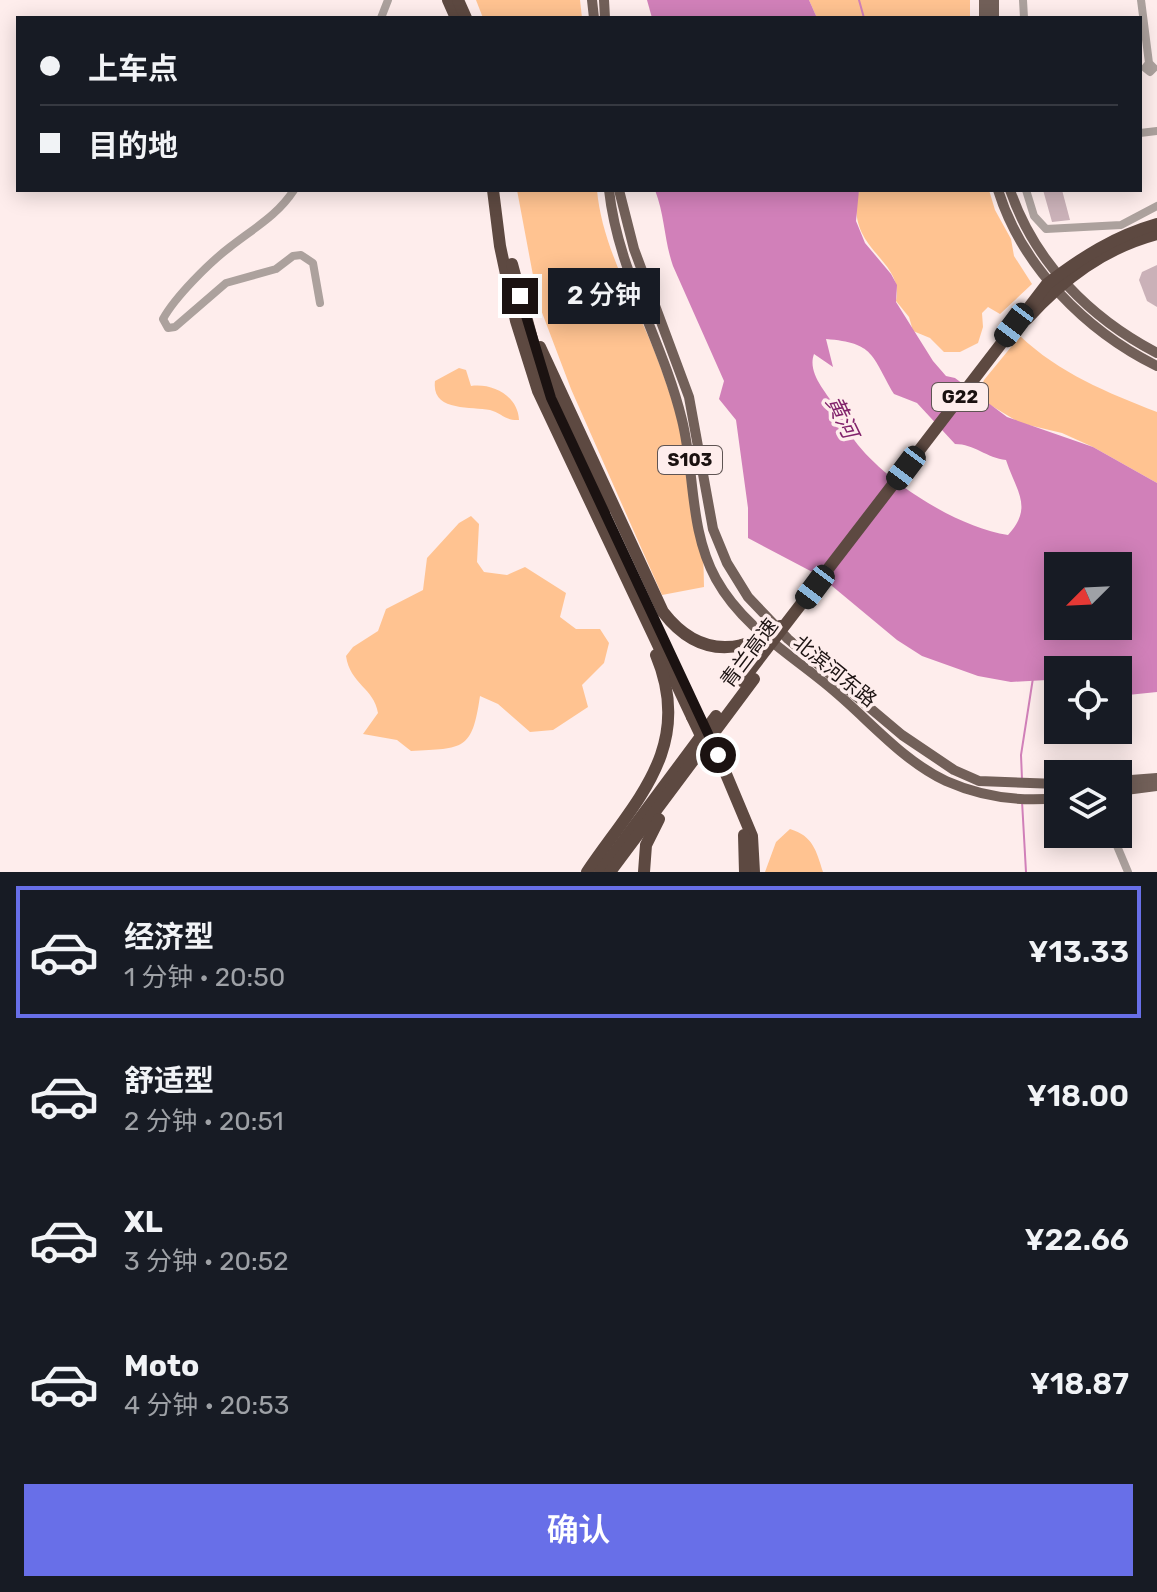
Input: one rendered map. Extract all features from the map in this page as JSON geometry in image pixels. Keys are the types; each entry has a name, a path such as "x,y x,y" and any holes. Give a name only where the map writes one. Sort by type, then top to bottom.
{"highway":[{"path":"493,192 500,246 520,335 538,391 752,836 754,872"},
{"path":"501,192 508,245 520,296 551,398 695,716"},
{"name":"青兰高速","path":"797,611 1047,284 1077,260 1124,235 1157,224"},
{"name":"青兰高速","path":"698,754 748,680 1048,295 1088,264 1128,242 1157,234"},
{"path":"520,296 553,379 663,612 688,638 708,646 742,645 763,638 797,611"},
{"path":"587,872 653,779 666,731 668,705 659,664 598,519"},
{"path":"600,872 748,680 797,611"},
{"path":"610,872 698,754"},
{"path":"644,872 646,845 698,754"},
{"path":"715,757 745,836 745,872"}],"main road":[{"name":"北滨河东路","path":"609,192 624,263 670,377 682,420 703,550 724,592 743,617 832,688 922,767 962,787 1016,800 1044,800"},
{"name":"北滨河东路","path":"620,192 634,249 689,397 713,529 741,586 756,608 902,735 954,770 979,781 1044,784"},
{"path":"999,192 1023,244 1054,286 1106,337 1157,366"},
{"path":"1011,192 1032,237 1062,280 1092,311 1122,334 1157,353"},
{"path":"1132,780 1157,778"},
{"path":"1132,789 1157,786"}],"street":[{"path":"380,0 382,16"},
{"path":"382,16 388,0"},
{"path":"1141,0 1149,68"},
{"path":"292,192 272,218 204,269 185,293 173,300 163,319 168,328 175,327 226,283 276,269 293,256 301,255 313,263 320,303"},
{"path":"1027,192 1034,216 1046,229 1121,225 1157,206"},
{"path":"1118,848 1128,872"}],"shaded area":[{"path":"476,0 580,0 582,16 482,16"},
{"path":"647,0 809,0 816,16 651,16"},
{"path":"809,0 970,0 970,16 816,16"},
{"path":"517,192 597,192 612,252 654,350 683,436 696,496 704,587 662,595 571,389 538,302"},
{"path":"656,192 859,192 856,221 865,243 891,274 897,285 896,302 946,376 955,378 1007,417 1093,447 1157,483 1157,692 1132,695 1132,656 1044,656 1044,680 1011,682 978,676 922,656 897,640 820,576 748,538 748,508 736,420 719,399 724,381 673,266","holes":["826,339 854,344 870,353 894,394 917,403 955,444 1006,460 1021,507 1016,525 1008,535 968,523 926,502 888,474 855,441 813,368 814,354 833,367"]},
{"path":"859,192 990,192 995,210 1011,239 1014,256 1032,284 1000,314 988,307 982,313 983,327 978,343 960,352 944,352 930,338 913,331 909,317 896,301 892,274 866,240 859,227 856,210"},
{"path":"1020,336 1068,371 1157,412 1157,483 1062,433 1020,423 977,397 984,380"},
{"path":"459,368 466,370 471,386 496,389 509,398 518,412 519,420 490,410 454,406 439,398 435,381"},
{"path":"471,516 479,524 477,562 484,572 507,575 525,567 566,593 560,617 576,629 600,629 609,643 604,663 582,685 588,707 553,730 530,732 498,704 480,696 469,737 454,747 443,749 411,751 397,740 363,734 378,713 372,697 352,673 346,656 353,647 378,631 386,609 423,590 427,558 459,523"},
{"path":"790,829 809,840 823,872 765,872 776,842"}],"building":[{"path":"1044,192 1063,192 1070,220 1052,222"},
{"path":"1157,265 1157,307 1147,301 1139,280 1142,272"}],"waterway":[{"path":"859,0 863,16"},
{"path":"1022,779 1021,755 1033,678"},
{"path":"1022,801 1026,872"}],"route":[{"path":"520,296 551,398 718,755"}],"water label":[{"name":"黄河","path":"842,417"}]}
